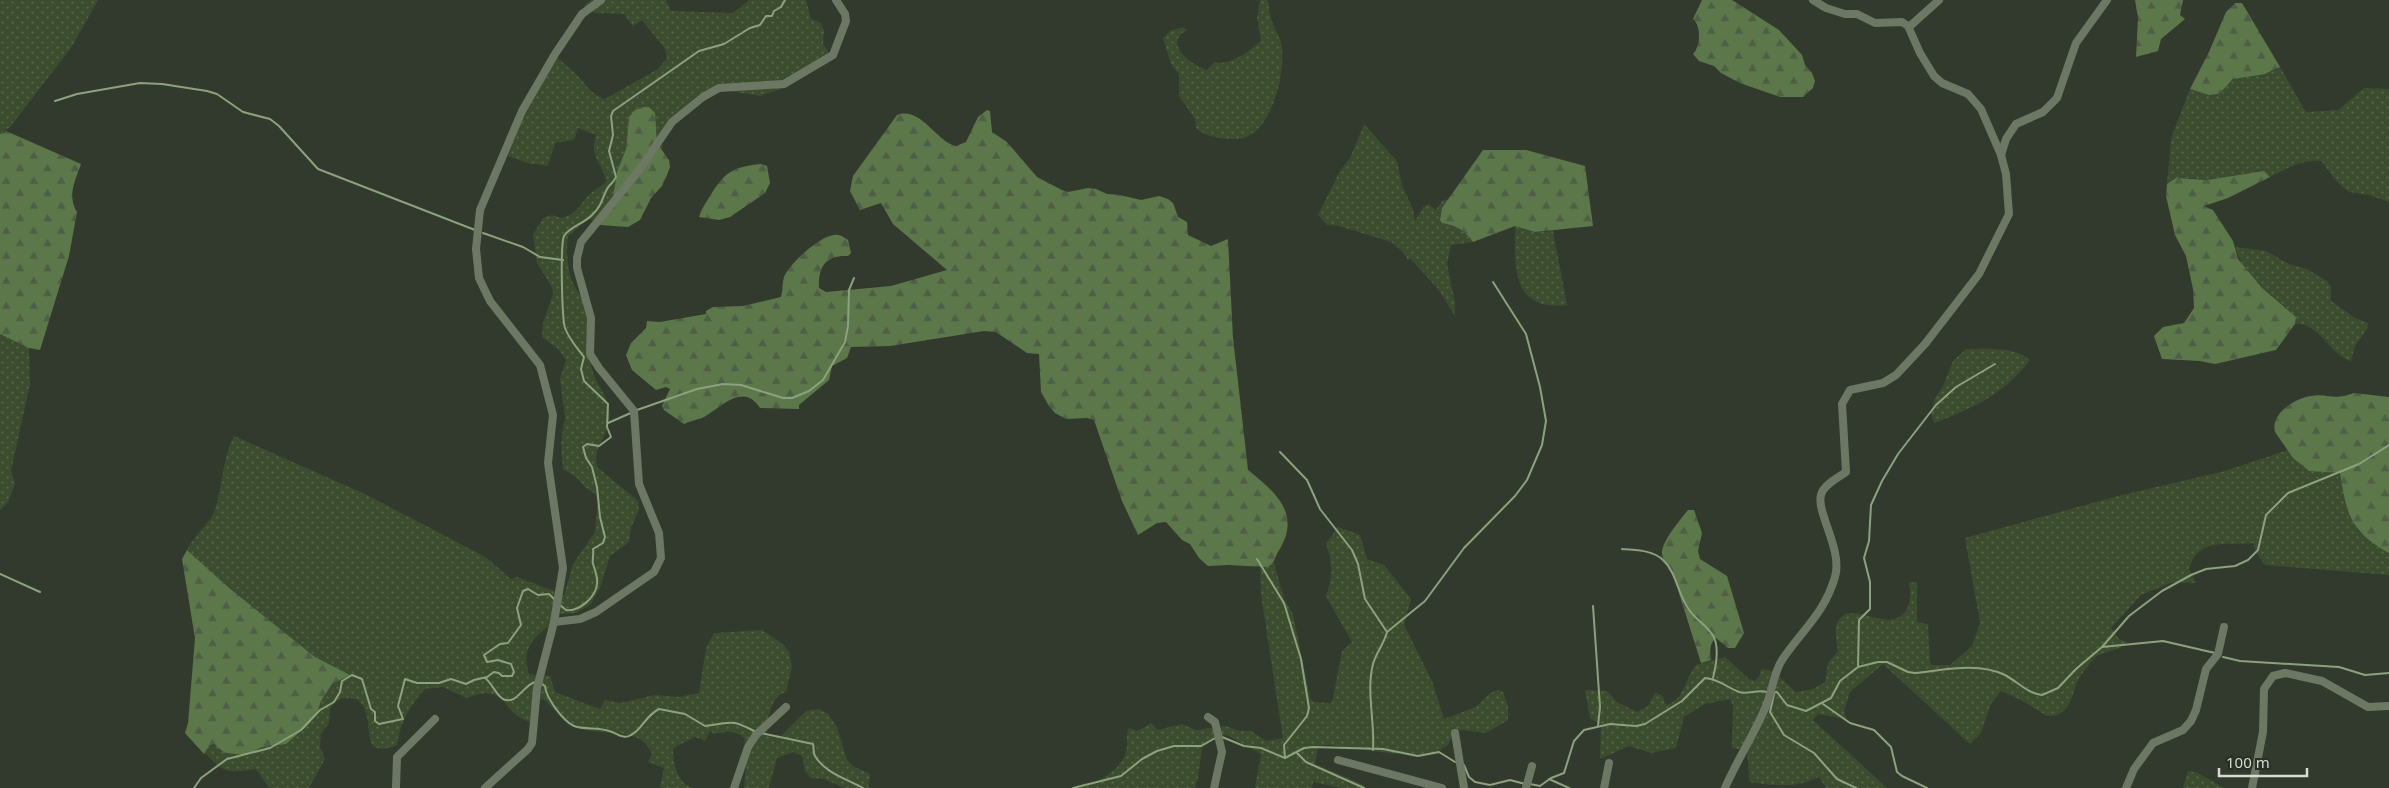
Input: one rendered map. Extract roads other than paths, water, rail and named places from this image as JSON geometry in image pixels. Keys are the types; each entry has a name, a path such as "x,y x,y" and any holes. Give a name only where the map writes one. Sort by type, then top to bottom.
{"street":[{"path":"485,788 528,749 532,743 538,684 554,622 563,568 548,463 553,422 552,405 537,360 499,313 484,289 476,265 480,210 522,111 555,54 582,14 601,0"},
{"path":"554,622 580,619 596,612 654,572 661,558 659,533 639,484 634,411 590,354 591,318 577,268 577,258 581,242 640,169 672,122 702,97 719,88 784,84 833,55 846,21 845,14 836,0"},
{"path":"1725,788 1734,767 1753,736 1772,693 1781,662 1824,607 1836,574 1835,548 1822,505 1821,495 1826,487 1846,472 1842,404 1850,390 1883,383 1896,374 1925,344 1982,269 2009,214 2006,174 1984,114 1976,101 1968,94 1945,85 1934,76 1920,53 1909,27 1902,22 1875,23 1860,15 1826,8 1813,0"},
{"path":"1909,27 1939,0"},
{"path":"2000,154 2006,139 2016,124 2043,112 2057,98 2076,42 2107,0"},
{"path":"2126,788 2134,769 2153,742 2183,730 2191,722 2196,710 2206,669 2218,654 2224,627"},
{"path":"2252,788 2263,732 2264,689 2273,676 2285,673 2322,681 2368,707 2389,706"},
{"path":"734,788 748,747 759,733 786,707"},
{"path":"1208,718 1215,722 1222,752 1214,788"},
{"path":"396,788 397,757 435,719"},
{"path":"1455,733 1464,788"},
{"path":"1338,760 1442,788"},
{"path":"1604,788 1610,763"},
{"path":"1526,788 1532,766"}],"waterway":[{"path":"560,605 566,610 576,609 586,603 596,589 597,579 593,562 593,549 603,543 605,537 600,517 597,487 592,467 586,458 583,447 587,444 599,446 611,437 607,427 608,404 584,381 581,369 584,357 571,340 565,328 562,282 564,236 595,212 600,206 607,189 616,177 609,151 613,135 611,116 613,111 699,51 724,44 750,28 760,25 766,16 772,16 774,11 781,7 785,0"},
{"path":"55,101 77,94 140,83 162,84 217,94 243,112 270,119 279,126 318,169 475,230"},
{"path":"483,233 523,247 540,257 563,260"},
{"path":"637,410 697,389 723,384 741,385 783,398 792,398 809,391 823,380 845,342 848,326 849,290 854,278"},
{"path":"1387,632 1425,601 1464,548 1515,496 1527,480 1542,445 1546,421 1540,387 1526,334 1493,282"},
{"path":"1858,667 1859,620 1870,609 1870,582 1864,558 1869,541 1871,505 1882,481 1898,454 1936,405 1956,387 1995,364"},
{"path":"608,423 633,412"},
{"path":"2102,647 2129,616 2162,591 2206,569 2235,566 2248,560 2258,550 2266,515 2288,493 2359,464 2389,445"},
{"path":"1280,452 1307,480 1320,509 1352,550 1358,564 1365,599 1387,632 1374,660 1371,674 1370,696 1373,750"},
{"path":"1622,549 1654,554 1668,565 1686,605 1693,615 1711,632 1715,640 1717,654 1713,678"},
{"path":"1257,559 1284,603 1301,659 1309,708 1307,716 1284,745 1285,758"},
{"path":"0,574 40,592"},
{"path":"194,788 201,778 227,759 270,748 301,730 320,710 334,702 340,692 342,681 352,675 362,679 371,709 375,712 375,721 379,724 403,719 398,706 405,679 417,683 439,683 451,679 466,684 487,677 494,672 502,676 512,676 514,672 511,664 498,660 487,662 484,655 500,644 508,643 521,625 517,608 523,591 528,589 538,595 549,594 555,600"},
{"path":"1593,606 1600,707 1598,726"},
{"path":"1772,693 1777,692 1787,705 1806,711 1831,698 1840,681 1858,667 1878,662 1887,662 1908,672 1915,673 1961,668 1994,671 2005,675 2032,692 2042,695 2058,688 2076,669 2102,647 2163,641 2215,653"},
{"path":"2223,657 2240,661 2339,667 2365,675 2389,673"},
{"path":"485,678 503,699 508,700 516,697 528,686 536,682"},
{"path":"1530,784 1540,786 1551,778 1564,773 1574,741 1584,730 1610,724 1636,726 1645,724 1682,701 1705,678 1739,692 1767,692"},
{"path":"540,683 545,686 548,697 560,714 574,726 578,727 605,730 628,736 635,733 650,715 659,709 685,714 705,726 735,723 756,732"},
{"path":"1774,694 1770,712 1784,735 1814,753 1837,779 1856,788"},
{"path":"1823,704 1850,723 1874,730 1891,747 1897,772 1927,788"},
{"path":"761,733 813,744 814,755 824,767 863,788"},
{"path":"1073,788 1121,776 1142,759 1157,751 1174,746 1201,746 1217,737"},
{"path":"1222,737 1244,746 1261,748 1285,758"},
{"path":"1285,758 1304,748 1313,747 1383,749 1418,756 1439,752 1455,762"},
{"path":"1297,753 1306,762 1364,788"},
{"path":"1464,765 1469,777 1475,782 1490,785 1510,780 1525,784"},
{"path":"1549,779 1569,788"}]}
